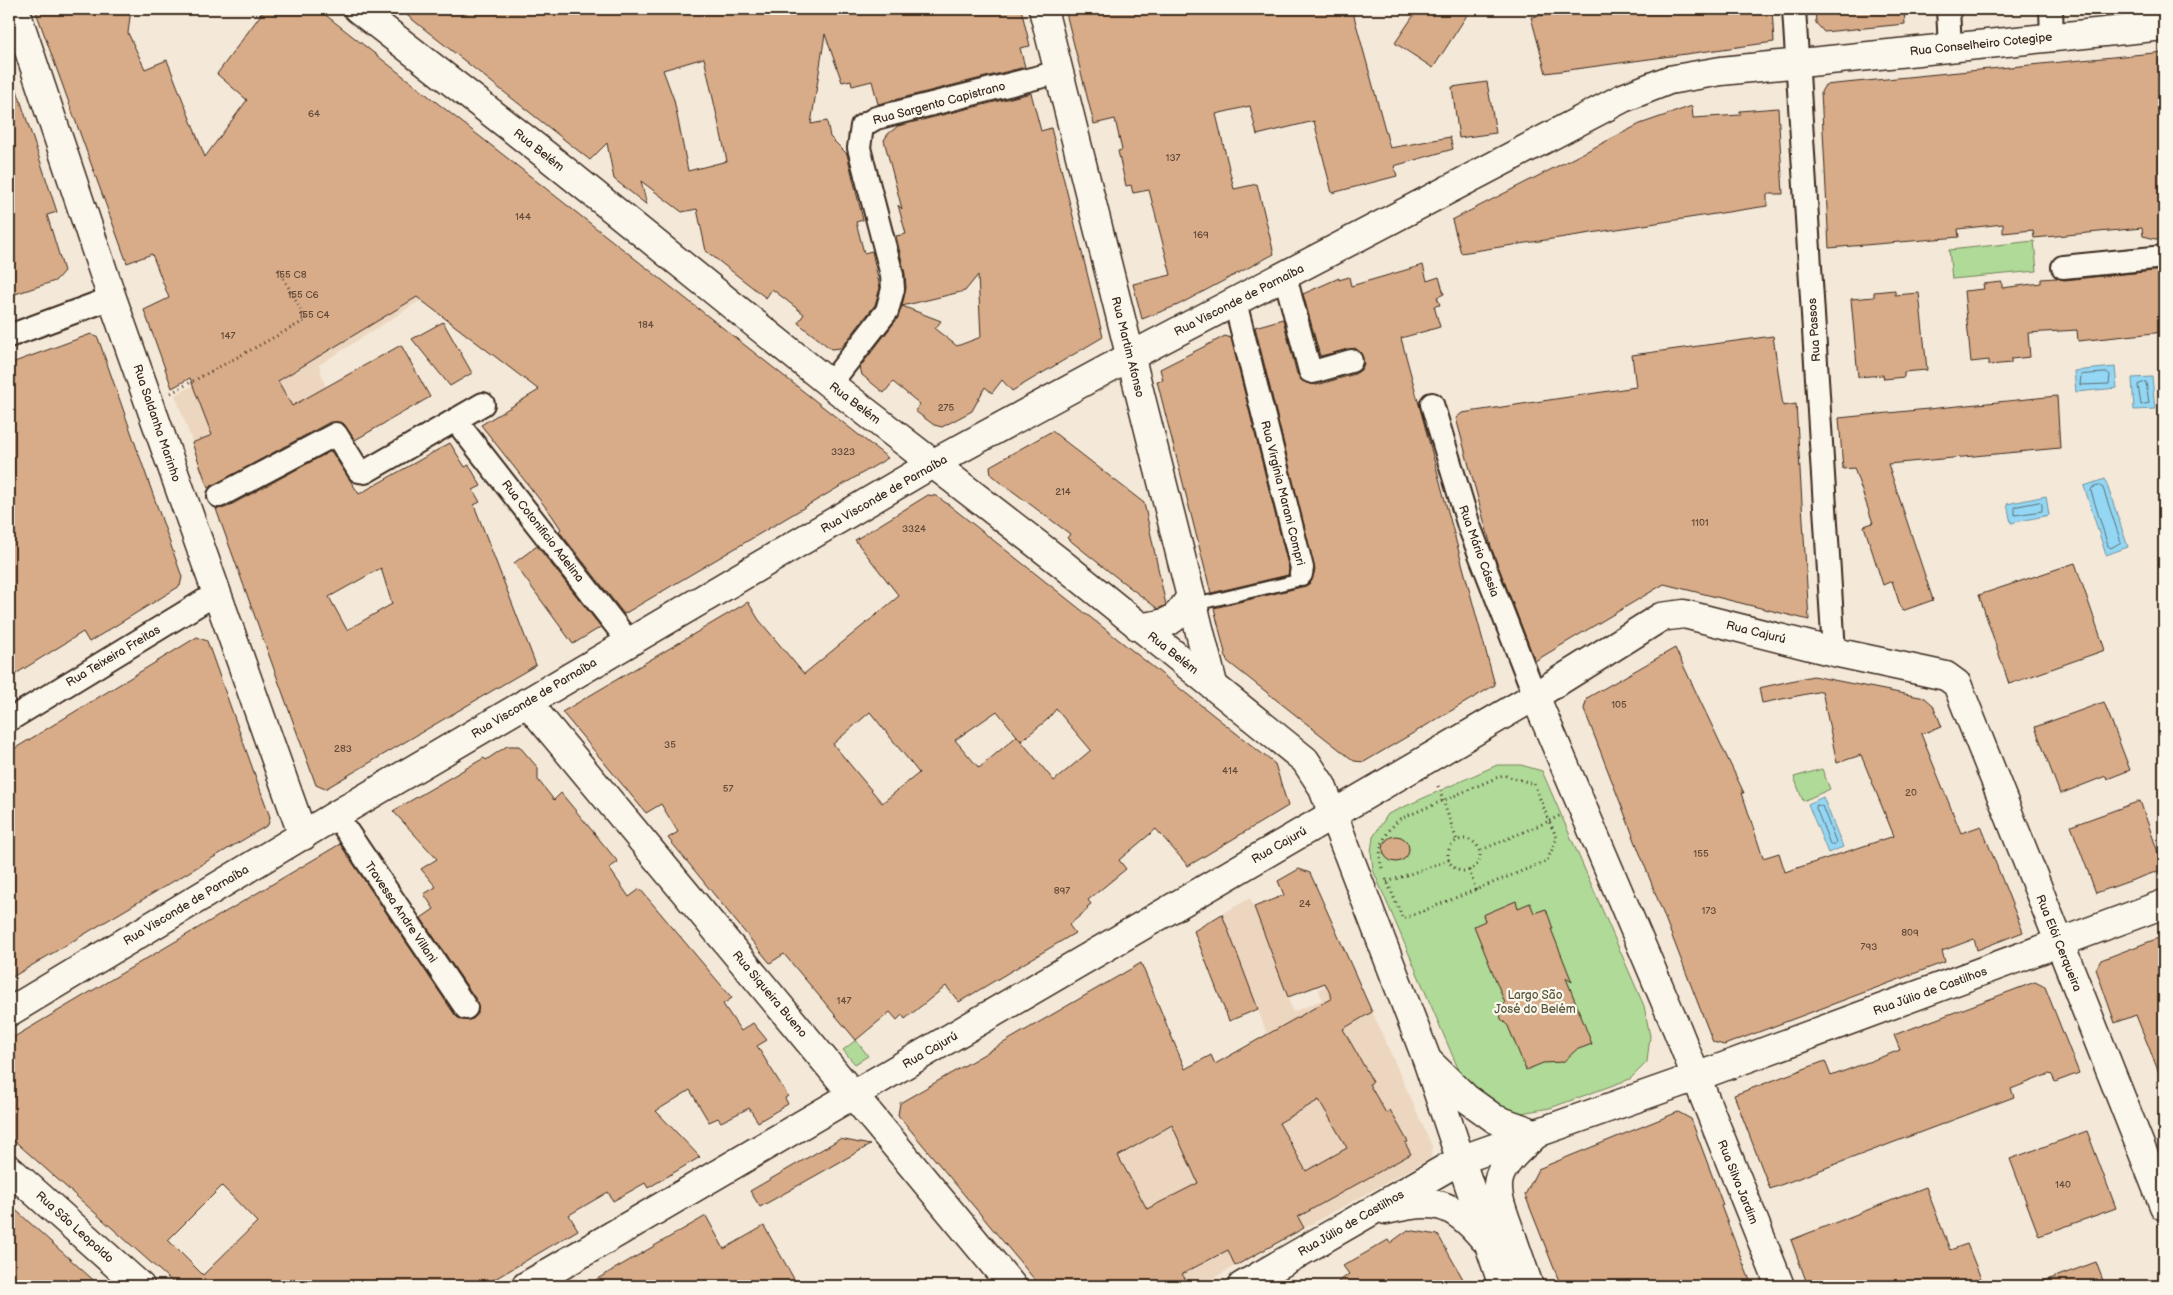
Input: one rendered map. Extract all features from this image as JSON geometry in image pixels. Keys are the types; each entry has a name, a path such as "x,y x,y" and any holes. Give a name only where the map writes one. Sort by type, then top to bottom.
{"street":[{"name":"Rua Saldanha Marinho","path":"15,9 112,298 303,836"},
{"name":"Rua Belém","path":"358,9 547,156 830,384 934,463 1213,684 1305,760 1322,786 1333,813"},
{"name":"Rua Martim Afonso","path":"1043,9 1213,684"},
{"name":"Rua Passos","path":"1794,9 1834,652"},
{"path":"1948,9 1950,48"},
{"path":"2050,9 2052,37"},
{"name":"Rua Conselheiro Cotegipe","path":"1797,63 2164,26"},
{"name":"Rua Visconde de Parnaíba","path":"9,1012 527,702 934,463 1131,356 1623,98 1669,80 1720,71 1797,63"},
{"name":"Rua Sargento Capistrano","path":"830,384 887,311 893,289 892,275 859,148 862,126 876,118 1059,72"},
{"path":"2063,267 2164,258"},
{"path":"1285,276 1310,370 1313,372 1351,361"},
{"path":"9,336 112,298"},
{"name":"Rua Virgínia Marani Compri","path":"1235,302 1302,568 1301,574"},
{"path":"219,496 336,434 362,472 456,421 483,404"},
{"name":"Rua Mário Cássia","path":"1432,404 1469,526 1535,696"},
{"name":"Rua Cotonificio Adelina","path":"456,421 630,642"},
{"name":"Rua Teixeira Freitas","path":"9,720 217,593"},
{"path":"1139,627 1169,623 1192,600"},
{"name":"Rua Cajurú","path":"1535,696 1661,617 1673,614 1684,614 1834,652 1946,676 1954,681"},
{"name":"Rua Elói Cerqueira","path":"1954,681 1960,688 2164,1206"},
{"path":"1460,1160 1696,1078 1535,696 1333,813 1427,1060 1460,1160 1501,1242 1529,1286"},
{"name":"Rua Siqueira Bueno","path":"527,702 1012,1286"},
{"name":"Rua Cajurú","path":"526,1286 1333,813"},
{"name":"Travessa Andre Villani","path":"336,816 466,1008"},
{"name":"Rua Júlio de Castilhos","path":"1696,1078 2164,904"},
{"path":"1427,1060 1466,1098 1495,1119 1538,1134"},
{"name":"Rua Silva Jardim","path":"1696,1078 1780,1286"},
{"path":"1503,1286 1498,1182 1505,1163 1538,1134"},
{"name":"Rua Júlio de Castilhos","path":"1242,1286 1460,1160"},
{"name":"Rua São Leopoldo","path":"9,1169 140,1286"},
{"path":"1365,1215 1413,1203 1435,1204 1453,1209 1501,1242"}],"lane":[{"name":"Rua Virgínia Marani Compri","path":"1192,600 1295,581 1301,574"}],"path":[{"path":"166,396 306,320 277,266"},
{"path":"1383,870 1380,850 1392,826 1400,819 1503,775 1534,784 1556,838 1547,862 1403,919 1385,876"},
{"path":"1438,786 1457,841"},
{"path":"1479,851 1565,814"},
{"path":"1469,840 1477,846 1479,851 1478,863 1469,870 1457,869 1449,860 1449,850 1457,841 1469,840"},
{"path":"1381,884 1449,860"},
{"path":"1469,870 1476,890"}],"shaded area":[{"path":"393,278 421,300 319,365 332,409 205,477 175,395"},
{"path":"1250,898 1293,1012 1322,1000 1319,989 1354,971 1432,1146 1431,1158 1199,1286 1190,1286 1118,1156 1202,1109 1185,1069 1211,1055 1215,1064 1267,1034 1222,914"}],"green space":[{"path":"2034,241 2037,271 1952,279 1949,250"},
{"name":"Largo São José do Belém","path":"1497,765 1521,765 1542,771 1644,1006 1650,1036 1647,1062 1630,1079 1550,1108 1521,1113 1495,1108 1466,1087 1373,870 1371,852 1373,837 1388,814"},
{"path":"1822,769 1830,789 1803,801 1794,777"},
{"path":"856,1040 868,1056 855,1064 843,1050"}],"water":[{"path":"2115,367 2117,388 2076,392 2074,371"},
{"path":"2152,377 2155,409 2134,410 2132,378"},
{"path":"2105,479 2128,547 2106,555 2084,486"},
{"path":"2046,496 2049,515 2011,523 2007,504"},
{"path":"1823,797 1843,847 1828,853 1808,804"}],"building":[{"path":"35,9 131,9 128,33 145,69 167,60 205,157 247,100 217,74 265,9 318,9 888,458 624,614 559,531 561,529 551,514 481,425 539,390 417,297 278,381 292,406 401,345 430,397 355,440 343,423 330,422 208,488 192,443 212,435 190,378 172,388 144,310 169,298 152,254 127,263"},
{"path":"399,9 1021,9 1030,46 1020,48 1025,67 878,104 872,81 852,86 851,80 842,82 825,34 811,124 827,121 830,137 847,154 863,220 856,222 864,253 872,251 880,288 875,305 841,348 831,349 798,323 804,314 772,289 766,298 706,251 697,209 682,212 641,181 647,205 614,179 607,143 590,160","holes":["704,58 727,161 688,171 674,100 663,70"]},
{"path":"1065,9 1352,9 1390,148 1450,137 1453,149 1394,166 1397,176 1332,193 1314,121 1257,135 1250,106 1216,114 1234,189 1257,184 1274,254 1178,305 1142,319 1133,284 1171,275 1149,190 1133,193 1131,185 1126,186 1118,151 1122,150 1115,119 1094,124"},
{"path":"1418,9 1471,9 1433,68 1395,43"},
{"path":"1587,9 1772,9 1774,42 1546,73 1531,17"},
{"path":"1815,9 1904,9 1905,24 1824,32 1816,23"},
{"path":"2164,52 2164,241 2143,236 2142,228 2034,238 2033,230 2003,233 2003,224 1958,229 1959,237 1829,248 1821,92 1825,85"},
{"path":"9,75 12,75 57,212 47,215 64,271 55,281 9,296"},
{"path":"1487,82 1496,133 1459,138 1452,87"},
{"path":"1031,93 1041,131 1051,128 1103,337 1012,391 1002,380 992,393 985,387 972,411 942,427 934,425 915,411 920,404 893,382 884,393 862,375 860,367 897,319 906,288 905,274 896,236 906,234 898,205 902,209 884,140 898,126","holes":["978,275 981,337 957,346 935,329 941,321 902,306 965,291"]},
{"path":"1692,106 1693,118 1740,115 1740,111 1778,108 1783,194 1767,194 1767,206 1461,253 1452,220 1640,124"},
{"path":"1423,265 1427,281 1439,277 1444,294 1437,297 1440,305 1434,306 1440,327 1401,338 1495,685 1364,762 1354,761 1227,661 1214,608 1306,586 1311,582 1315,570 1255,327 1283,319 1297,374 1306,383 1317,385 1355,374 1361,370 1364,364 1360,352 1355,348 1320,356 1303,294 1339,278 1339,280 1349,277 1351,286"},
{"path":"2164,270 2164,332 2078,341 2077,330 2028,333 2030,357 2011,359 2011,363 1989,365 1989,360 1971,362 1964,291 1984,289 1983,284 2002,282 2002,288 2041,283 2041,279 2056,278 2064,280"},
{"path":"1895,290 1895,295 1919,293 1927,370 1904,372 1904,377 1884,379 1883,375 1858,377 1851,299 1874,297 1874,292"},
{"path":"443,322 472,373 450,386 412,339"},
{"path":"91,334 98,338 182,577 180,586 89,642 83,632 9,678 9,364"},
{"path":"1225,336 1231,338 1289,569 1288,575 1211,593 1157,381 1163,380 1160,369"},
{"path":"1773,336 1783,406 1796,404 1809,620 1664,584 1535,661 1492,550 1456,418 1462,413 1636,387 1632,355"},
{"path":"2057,396 2060,448 1888,464 1933,600 1902,611 1892,581 1883,585 1864,526 1873,523 1854,468 1843,469 1839,418"},
{"path":"1052,431 1144,503 1166,605 1158,609 1067,538 1070,534 991,475 990,466"},
{"path":"450,443 465,467 469,465 481,486 473,490 480,502 474,505 536,665 325,789 316,785 216,509 225,508 331,451 359,494","holes":["381,568 392,604 347,630 329,597"]},
{"path":"928,495 936,496 1275,764 1288,806 1188,866 1156,829 1119,860 1126,869 1088,900 1091,904 1087,907 1088,909 1069,925 1075,933 959,1002 946,986 905,1019 902,1015 897,1020 890,1012 856,1040 784,954 770,963 668,838 678,832 661,804 646,813 562,712 748,602 759,620 804,674 899,596 855,540","holes":["1056,709 1091,750 1054,781 1021,741 1048,719","997,711 1017,736 979,768 955,740","870,712 919,773 882,803 833,744"]},
{"path":"537,546 601,627 573,644 514,563"},
{"path":"2075,563 2105,650 2009,684 1979,595"},
{"path":"197,637 207,641 270,817 268,825 9,979 9,752"},
{"path":"1675,648 1744,793 1742,793 1763,858 1779,853 1785,872 1894,836 1861,755 1837,763 1822,691 1762,703 1759,688 1813,676 1925,698 1933,705 1942,727 1921,734 1961,833 1981,826 2023,932 1977,950 1974,939 1942,951 1945,962 1724,1045 1713,1042 1584,709 1587,698"},
{"path":"2104,702 2130,770 2107,779 2106,776 2060,794 2035,727"},
{"path":"507,746 519,746 538,768 538,780 554,800 561,793 618,862 609,868 629,897 640,889 732,998 723,1004 741,1031 753,1023 767,1040 757,1046 788,1096 785,1098 788,1104 758,1122 749,1108 721,1122 718,1118 709,1122 690,1090 656,1111 700,1157 648,1188 645,1183 613,1201 608,1192 569,1215 578,1230 483,1286 177,1286 9,1136 9,1040 340,844 455,1015 461,1020 473,1019 478,1013 477,1001 421,918 434,909 424,894 436,887 421,869 437,859 393,811 484,758 486,760","holes":["222,1186 257,1222 203,1275 168,1240"]},
{"path":"2140,801 2164,869 2096,893 2071,826"},
{"path":"1396,836 1405,840 1409,849 1405,858 1396,862 1387,858 1383,849 1387,840"},
{"path":"1299,869 1310,873 1372,1012 1343,1029 1373,1082 1369,1084 1386,1113 1390,1110 1408,1142 1405,1143 1411,1154 1298,1217 1304,1228 1235,1266 1228,1250 1182,1274 1190,1286 1040,1286 898,1115 900,1103 1141,963 1185,1069 1211,1055 1215,1064 1332,998 1325,983 1288,997 1254,907 1284,895 1278,881","holes":["1319,1100 1347,1148 1306,1171 1279,1123","1172,1125 1198,1183 1147,1209 1118,1156"]},
{"path":"1516,901 1518,908 1530,903 1534,913 1546,909 1553,929 1551,929 1572,982 1566,978 1592,1044 1576,1050 1563,1062 1543,1063 1526,1070 1508,1026 1501,1019 1500,1012 1505,1003 1474,926 1485,921 1483,915"},
{"path":"1222,914 1258,1009 1229,1021 1194,931"},
{"path":"2164,936 2163,1083 2136,1015 2115,1023 2096,969 2101,960"},
{"path":"2035,982 2045,987 2079,1073 2055,1082 2052,1075 2049,1074 2011,1089 2014,1097 1770,1189 1734,1095 1825,1061 1831,1076 1900,1050 1894,1035"},
{"path":"1678,1112 1691,1119 1723,1205 1721,1206 1752,1286 1561,1286 1525,1195 1538,1169"},
{"path":"2087,1131 2116,1208 2039,1236 2010,1159"},
{"path":"840,1139 870,1145 760,1207 750,1191"},
{"path":"1926,1187 1950,1250 1967,1244 1984,1286 1808,1286 1791,1240"},
{"path":"9,1204 61,1251 100,1286 9,1286"},
{"path":"706,1216 724,1249 764,1226 798,1286 585,1286"},
{"path":"1408,1230 1438,1235 1467,1286 1333,1286 1349,1274 1343,1266 1388,1240 1390,1243"},
{"path":"2096,1262 2105,1286 2037,1286 2036,1284"}]}
